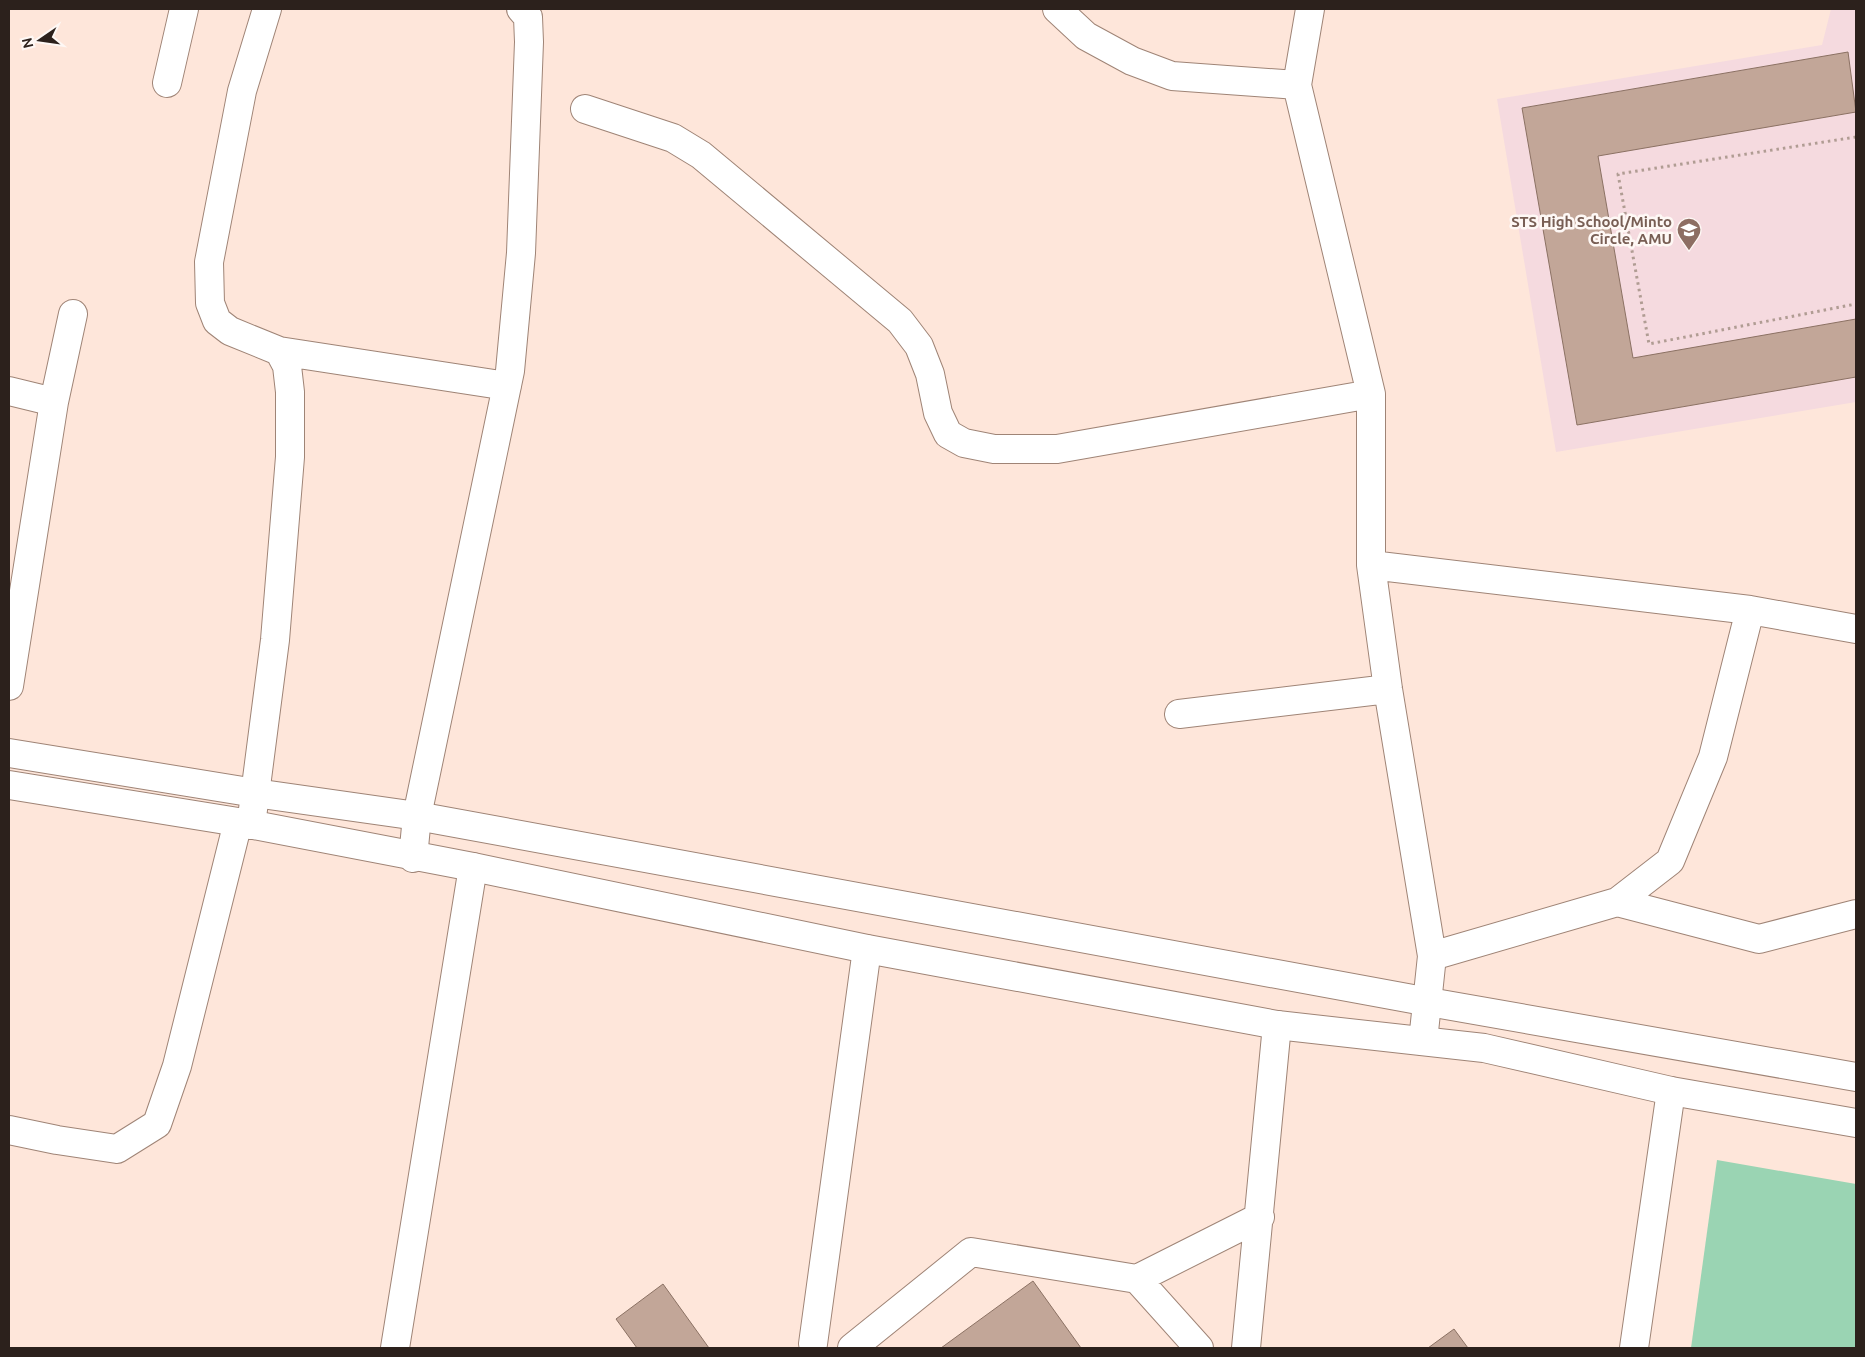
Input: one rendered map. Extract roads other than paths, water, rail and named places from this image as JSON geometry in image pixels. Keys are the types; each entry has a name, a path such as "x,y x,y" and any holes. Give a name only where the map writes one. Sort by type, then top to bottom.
{"street":[{"path":"167,83 184,9"},
{"path":"267,9 242,91 208,262 210,303 217,321 230,331 279,351 507,386"},
{"path":"413,858 417,816 507,386 521,253 529,42 528,17 521,9"},
{"path":"1057,9 1086,36 1132,61 1172,76 1297,85"},
{"path":"1310,9 1297,85 1371,394 1371,566 1388,689 1432,956 1429,1002 1423,1041"},
{"path":"585,109 673,138 701,155 900,321 919,346 930,374 938,413 948,434 964,443 994,449 1057,449 1371,394"},
{"path":"9,686 54,402 73,314"},
{"path":"9,1130 57,1140 117,1149 157,1124 177,1066 254,793 275,640 290,458 290,392 287,366 279,351"},
{"path":"9,391 54,402"},
{"path":"1371,566 1750,610 1856,629"},
{"path":"1432,956 1617,902 1670,861 1713,757 1750,610"},
{"path":"1179,714 1388,689"},
{"path":"9,753 254,793 417,816 1429,1002 1856,1077"},
{"path":"9,785 244,823 867,949 1277,1025 1484,1048 1671,1091 1856,1124"},
{"path":"395,1348 473,868"},
{"path":"1617,902 1759,939 1856,914"},
{"path":"816,1347 867,949"},
{"path":"1246,1348 1277,1025"},
{"path":"1634,1348 1671,1091"},
{"path":"852,1348 971,1252 1137,1279 1260,1216"},
{"path":"1137,1279 1199,1348"}],"place":[{"name":"STS High School/Minto Circle, AMU","path":"1689,251"}]}
